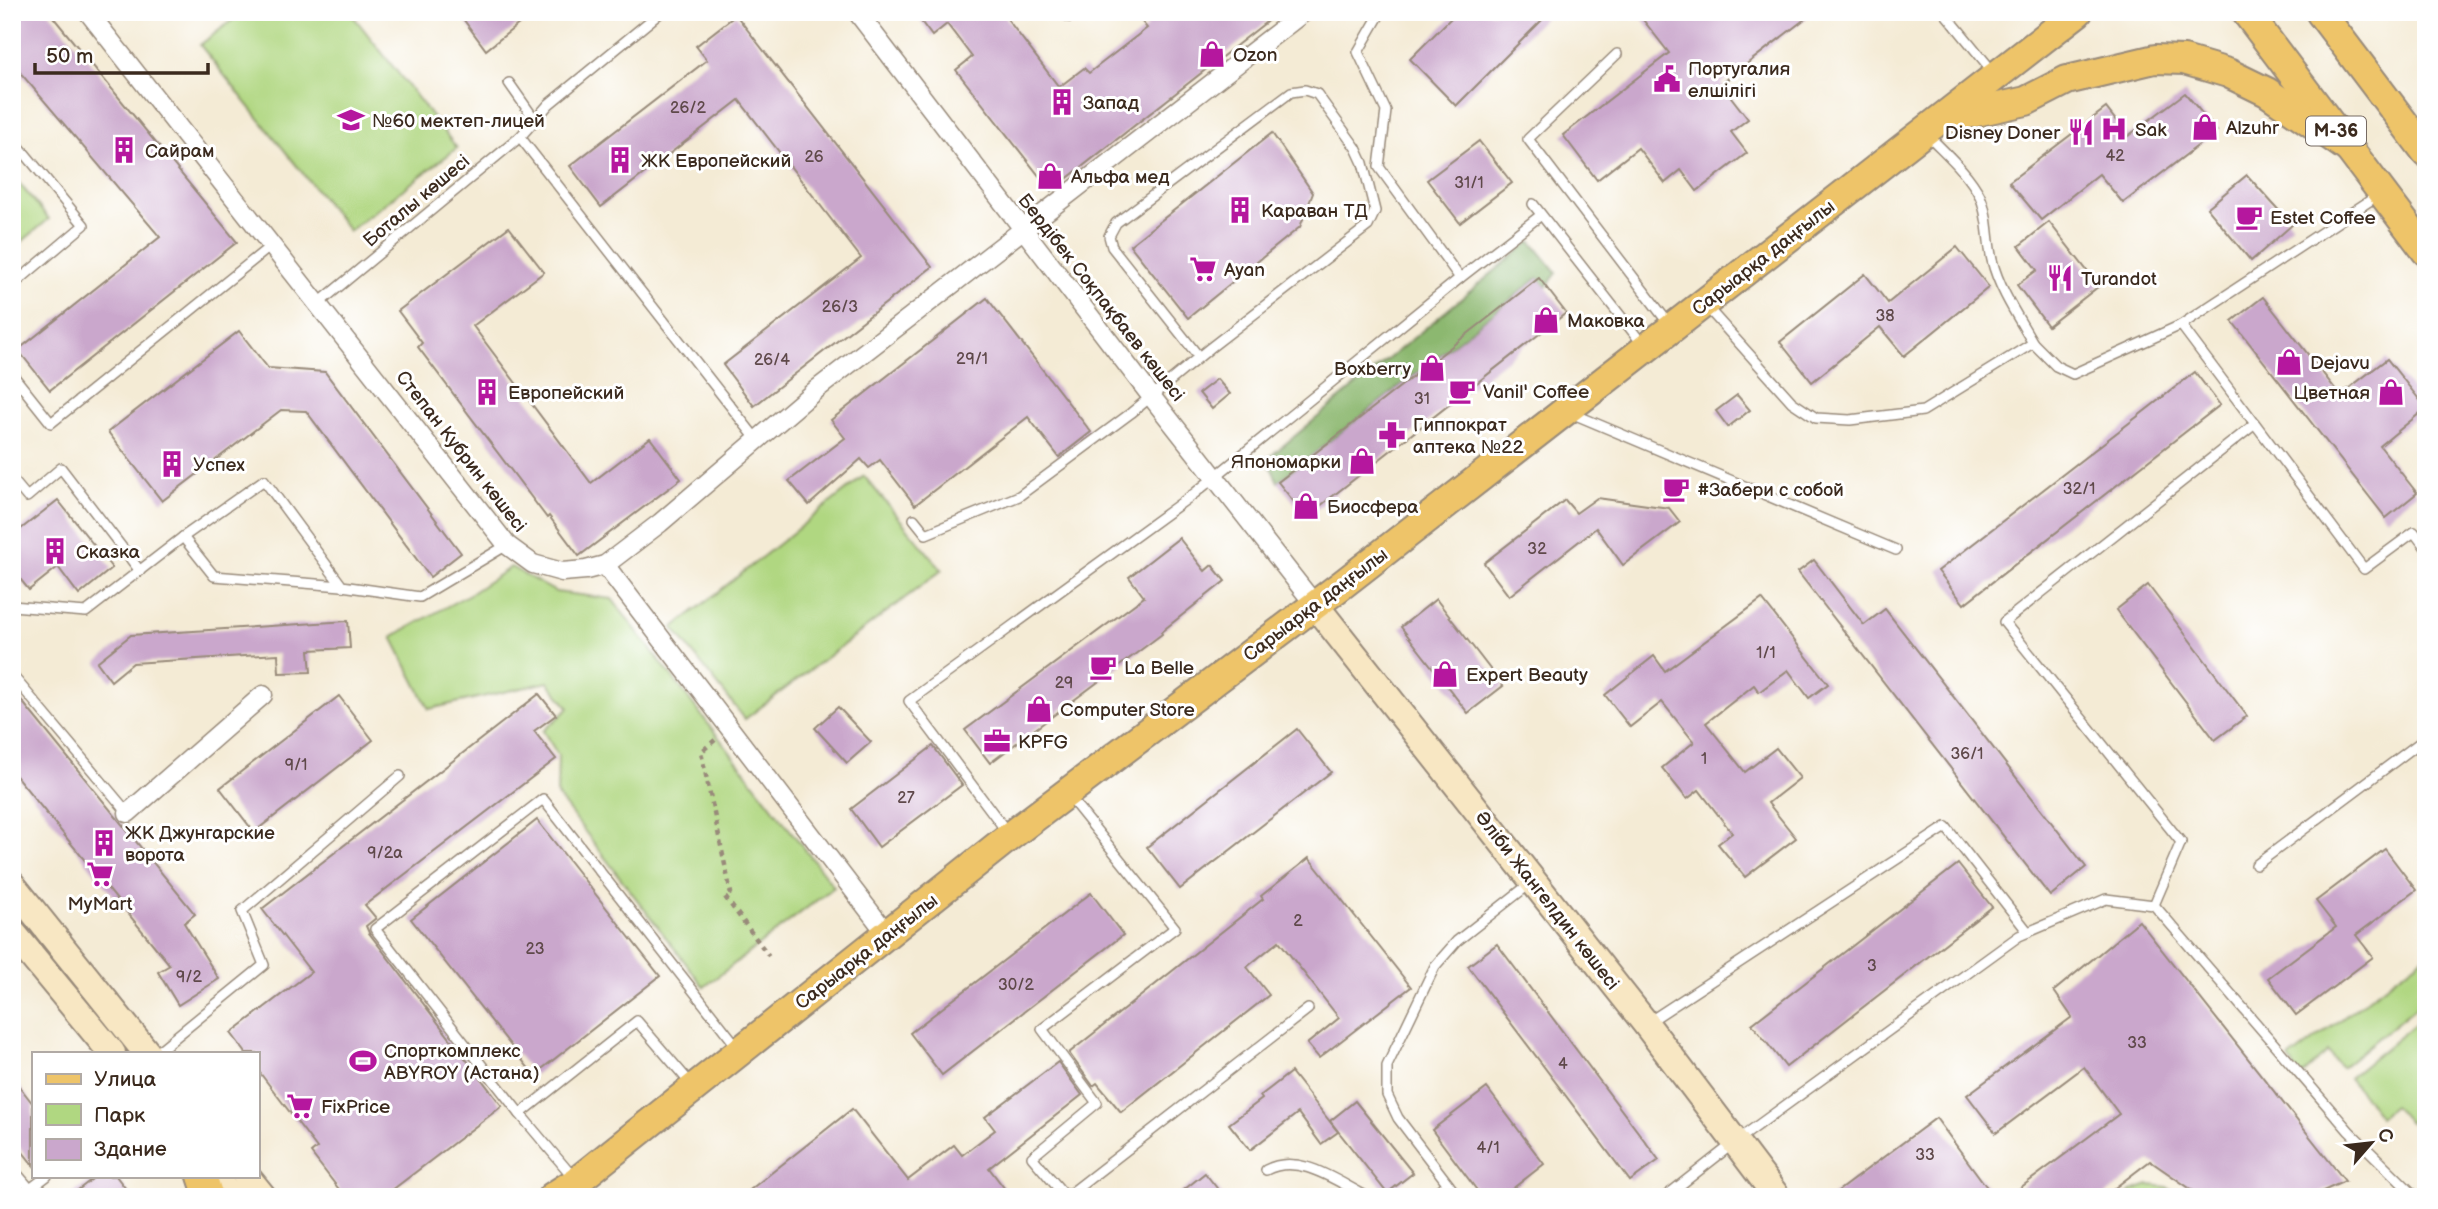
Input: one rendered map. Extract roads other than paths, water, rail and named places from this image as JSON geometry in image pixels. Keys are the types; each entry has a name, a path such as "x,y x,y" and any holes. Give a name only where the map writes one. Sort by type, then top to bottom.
{"main road":[{"name":"Сарыарқа даңғылы","path":"552,1197 583,1189 694,1087 1010,836 1315,605 2078,12"},
{"name":"M-36","path":"2246,12 2426,251"},
{"name":"M-36","path":"2320,12 2426,152"},
{"path":"1932,126 2026,100 2067,80 2155,59 2184,60 2228,73 2267,92 2348,148"},
{"path":"203,1178 209,1197"}],"street":[{"name":"Степан Кубрин көшесі","path":"88,12 507,545 533,564 562,572 606,565 660,523 828,380 1304,12"},
{"name":"Бердібек Соқпақбаев көшесі","path":"857,12 1315,605"},
{"path":"606,565 887,934"},
{"name":"Әліби Жангелдин көшесі","path":"1315,605 1646,1024 1777,1197"},
{"path":"128,813 263,695"},
{"path":"12,885 146,1052"},
{"path":"12,932 111,1052"},
{"path":"215,1178 230,1197"},
{"path":"248,1178 263,1197"}],"lane":[{"name":"Боталы көшесі","path":"319,303 520,137 549,104 661,12"},
{"path":"1065,12 1069,17 1081,17 1089,12"},
{"path":"1381,12 1358,52 1386,111 1379,167 1460,278"},
{"path":"1944,12 1997,76"},
{"path":"1617,54 1528,139 1672,328"},
{"path":"509,83 535,120"},
{"path":"914,519 926,534 1019,496 1131,413 1368,226 1375,211 1363,163 1356,148 1317,94 1305,90 1291,92 1116,223 1109,236 1112,247 1199,357"},
{"path":"1932,126 1980,198 1985,211 1993,264 2011,305 2033,343 2056,366 2073,374 2182,325 2382,193"},
{"path":"520,137 757,440"},
{"path":"12,138 84,225 12,286"},
{"path":"1533,204 1646,349"},
{"path":"1010,836 909,701 1216,476 1541,215"},
{"path":"12,374 51,424 272,245"},
{"path":"1704,303 1793,402 1816,418 1850,421 1923,411 2033,343"},
{"path":"2182,325 2364,569 2414,532 2426,548"},
{"path":"1566,411 1896,550"},
{"path":"2154,905 2181,842 2004,622 2255,424"},
{"path":"12,479 27,497 61,468 140,571"},
{"path":"12,606 86,612 183,537 264,480 342,586"},
{"path":"183,537 214,576 342,586 420,597 507,545"},
{"path":"12,674 128,813"},
{"path":"2256,865 2426,738"},
{"path":"157,1052 264,965 242,911 400,776"},
{"path":"1066,793 1175,928 1042,1029 1097,1104 1032,1157 1066,1197 1308,1009"},
{"path":"583,1189 520,1114 375,929 543,799 740,1051"},
{"path":"1646,1024 1672,1004 1946,827 2028,932"},
{"path":"1458,1197 1398,1118 1387,1095 1387,1066 1435,966 1457,941 1533,881"},
{"path":"1665,1197 1735,1142 2019,936 2106,899 2154,905 2349,1131 2416,1197"},
{"path":"520,1114 637,1021 694,1087"},
{"path":"1266,1170 1278,1163 1310,1167 1368,1197"},
{"path":"12,1168 30,1189"},
{"path":"22,1197 44,1178"},
{"path":"1427,1197 1448,1184"}],"place":[{"name":"Ozon","path":"1212,54"},
{"name":"Португалия елшілігі","path":"1667,79"},
{"name":"Запад","path":"1062,102"},
{"name":"№60 мектеп-лицей","path":"351,120"},
{"name":"Alzuhr","path":"2205,127"},
{"name":"Sak","path":"2114,129"},
{"name":"Disney Doner","path":"2081,132"},
{"name":"Сайрам","path":"124,150"},
{"name":"ЖК Европейский","path":"620,160"},
{"name":"Альфа мед","path":"1050,176"},
{"name":"Караван ТД","path":"1240,210"},
{"name":"Estet Coffee","path":"2249,217"},
{"name":"Ayan","path":"1203,269"},
{"name":"Turandot","path":"2060,278"},
{"name":"Маковка","path":"1546,320"},
{"name":"Dejavu","path":"2289,362"},
{"name":"Boxberry","path":"1432,368"},
{"name":"Vanil' Coffee","path":"1462,391"},
{"name":"Европейский","path":"487,392"},
{"name":"Цветная","path":"2391,392"},
{"name":"Гиппократ аптека №22","path":"1392,435"},
{"name":"Япономарки","path":"1362,461"},
{"name":"Успех","path":"172,464"},
{"name":"#Забери с собой","path":"1676,489"},
{"name":"Биосфера","path":"1306,506"},
{"name":"Сказка","path":"55,551"},
{"name":"La Belle","path":"1103,667"},
{"name":"Expert Beauty","path":"1445,674"},
{"name":"Computer Store","path":"1039,709"},
{"name":"KPFG","path":"997,741"},
{"name":"ЖК Джунгарские ворота","path":"104,843"},
{"name":"MyMart","path":"100,874"},
{"name":"Спорткомплекс ABYROY (Астана)","path":"363,1061"},
{"name":"FixPrice","path":"300,1106"}]}
